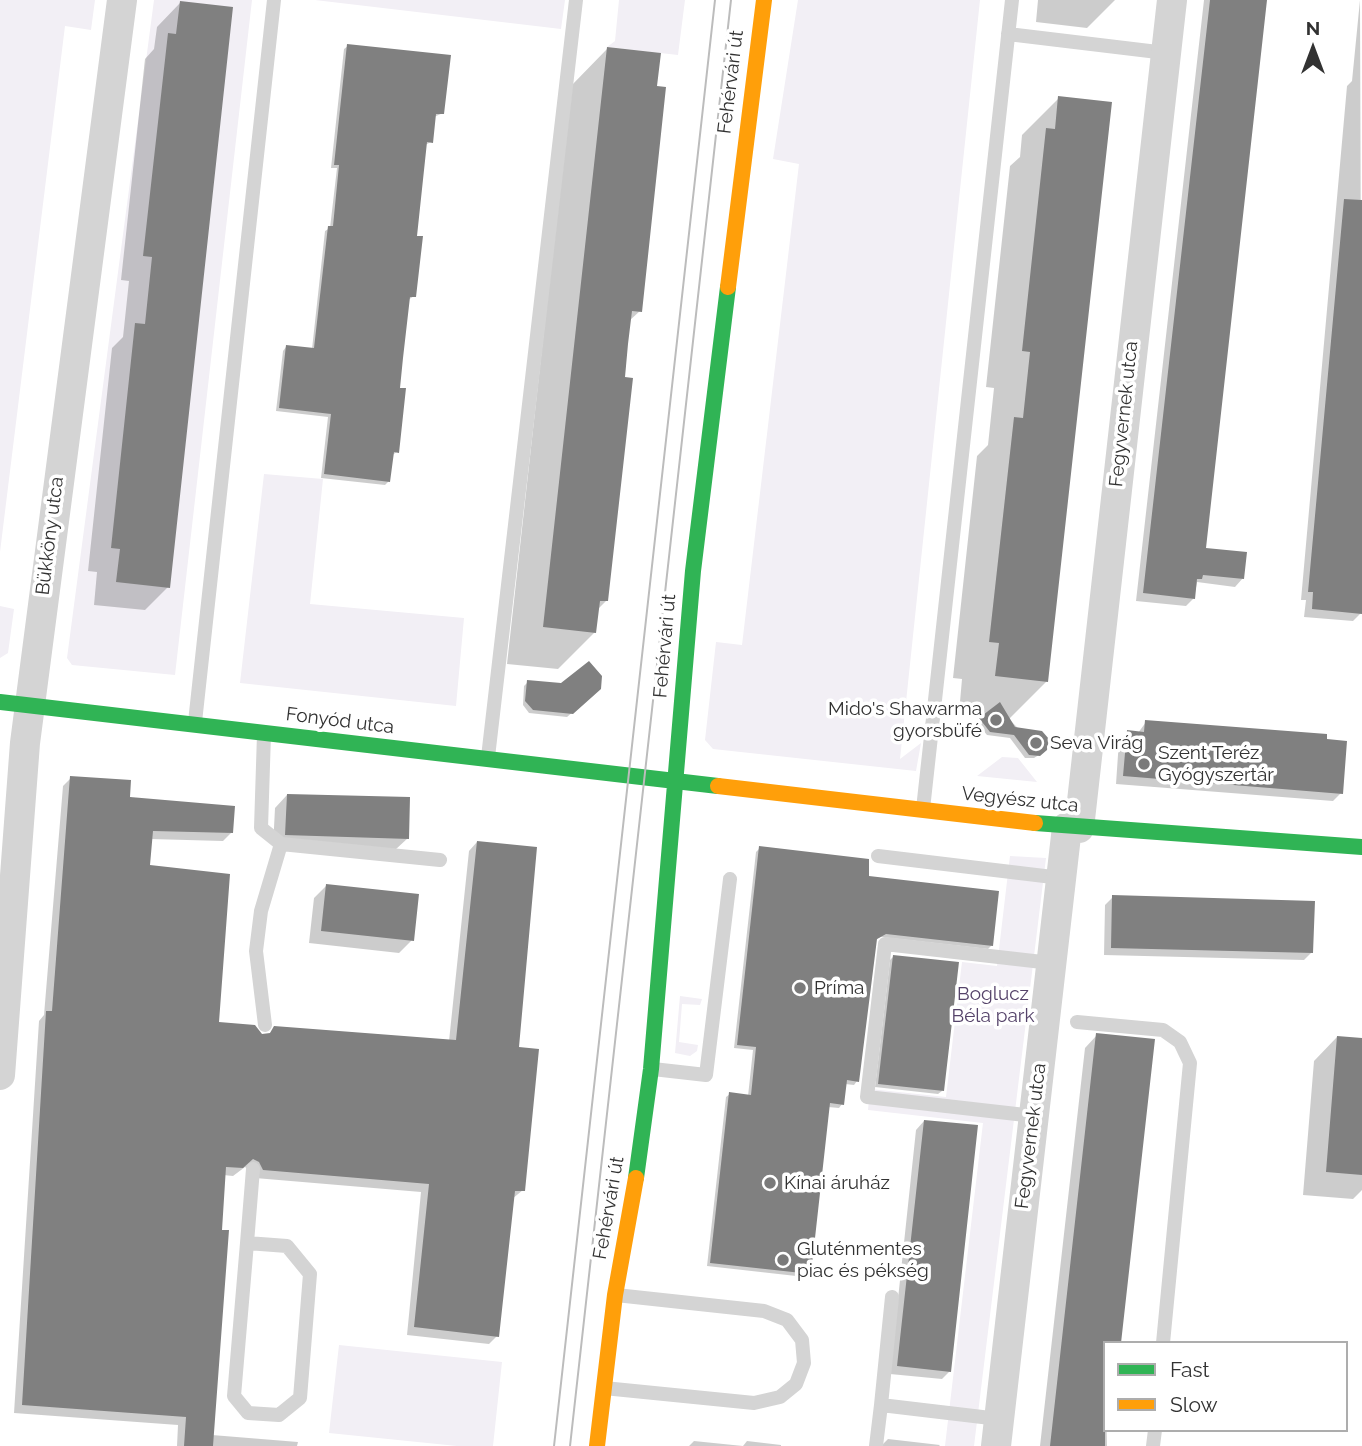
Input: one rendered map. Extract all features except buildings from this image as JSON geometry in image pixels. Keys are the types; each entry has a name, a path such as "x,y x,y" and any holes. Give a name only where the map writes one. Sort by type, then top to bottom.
{"street":[{"name":"Bükköny utca","path":"0,1074 6,908 122,0"},
{"name":"Fehérvári út","path":"597,1446 615,1295 638,1166 651,1069 693,572 764,0"},
{"name":"Fegyvernek utca","path":"998,1433 1061,878 1073,827 1172,0"},
{"name":"Fonyód utca","path":"0,702 675,781"},
{"name":"Vegyész utca","path":"675,781 1073,827 1362,847"}],"lane":[{"path":"195,724 274,0"},
{"path":"488,760 576,0"},
{"path":"922,810 1012,0"},
{"path":"1008,34 1166,53"},
{"path":"264,733 261,828 281,844 440,860"},
{"path":"265,1025 256,951 261,911 281,844"},
{"path":"878,856 1061,878"},
{"path":"651,1069 706,1075 730,879"},
{"path":"1034,1116 867,1097 885,944 1051,963"},
{"path":"1077,1022 1163,1030 1180,1042 1190,1063 1163,1341"},
{"path":"247,1243 287,1246 310,1273 300,1398 279,1415 248,1413 234,1396 253,1169"},
{"path":"603,1388 754,1403 780,1397 796,1384 804,1363 802,1340 787,1320 764,1311 615,1295"},
{"path":"876,1446 892,1297"},
{"path":"881,1405 998,1433"}],"green space":[{"path":"0,0 95,0 91,30 65,26 0,552"},
{"path":"154,0 252,0 175,675 72,665 67,658"},
{"path":"315,0 565,0 561,29"},
{"path":"619,0 685,0 678,55 607,47 615,41"},
{"path":"798,0 980,0 900,759 921,743 916,771 713,749 705,740 716,642 742,645 799,164 773,159"},
{"path":"264,474 323,479 310,604 464,618 456,706 240,683"},
{"path":"0,606 14,609 8,653 0,658"},
{"path":"1002,757 1018,758 1037,782 977,776"},
{"name":"Boglucz Béla park","path":"1010,856 1046,858 974,1446 945,1446 983,1123 868,1110 870,1089 946,1097 962,962 997,966"},
{"path":"680,996 702,999 700,1005 682,1004 679,1042 698,1045 697,1051 690,1056 675,1053"},
{"path":"339,1345 502,1362 493,1446 457,1446 329,1433"}],"tram line":[{"path":"554,1446 715,0"},
{"path":"570,1446 731,0"}],"traffic: fast":[{"path":"636,1178 651,1069 693,571 728,287"},
{"path":"0,702 718,786"},
{"path":"1035,823 1362,847"}],"traffic: slow":[{"path":"728,287 764,0"},
{"path":"718,786 1035,823"},
{"path":"597,1446 615,1295 636,1178"}],"place":[{"name":"Mido's Shawarma gyorsbüfé","path":"996,720"},
{"name":"Seva Virág","path":"1036,743"},
{"name":"Szent Teréz Gyógyszertár","path":"1144,764"},
{"name":"Príma","path":"800,988"},
{"name":"Kínai áruház","path":"770,1183"},
{"name":"Gluténmentes piac és pékség","path":"783,1260"}]}
